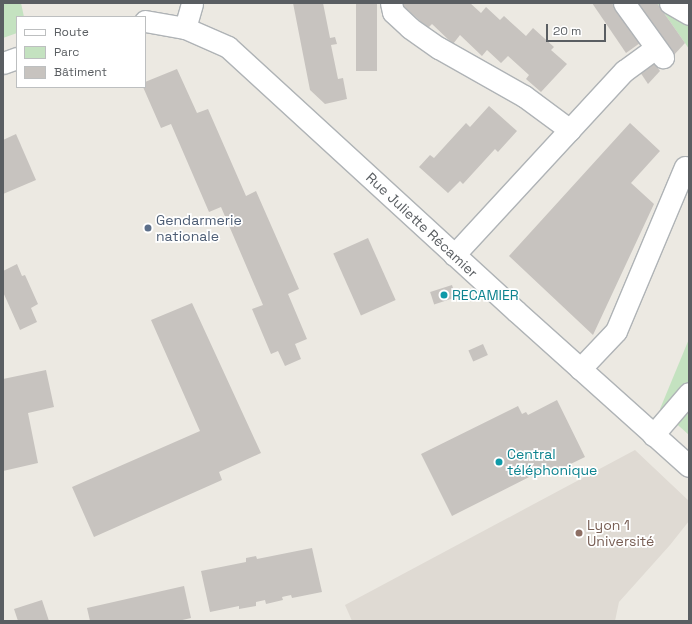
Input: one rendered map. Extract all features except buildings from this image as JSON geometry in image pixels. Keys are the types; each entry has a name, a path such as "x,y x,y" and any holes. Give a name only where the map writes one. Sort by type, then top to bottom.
{"street":[{"path":"185,28 192,3"},
{"path":"391,3 393,12 410,28 439,48 524,96 570,130"},
{"path":"454,254 624,71 660,52 624,3"},
{"path":"670,3 689,14"},
{"name":"Rue Juliette Récamier","path":"146,21 185,28 228,47 580,369 689,466"},
{"path":"3,63 16,58"},
{"path":"580,369 616,331 685,167"},
{"path":"653,435 689,393"}],"shaded area":[{"name":"Lyon 1 Université","path":"635,450 689,501 689,521 670,545 619,602 615,621 352,621 345,605"}],"green space":[{"path":"3,3 21,3 24,16 16,16 16,33 3,38"},
{"path":"657,3 689,3 689,49 685,43"},
{"path":"689,339 689,435 660,409"}],"place":[{"name":"Gendarmerie nationale","path":"148,228"},
{"name":"RECAMIER","path":"444,295"},
{"name":"Central téléphonique","path":"499,462"},
{"name":"Lyon 1 Université","path":"579,533"}]}
